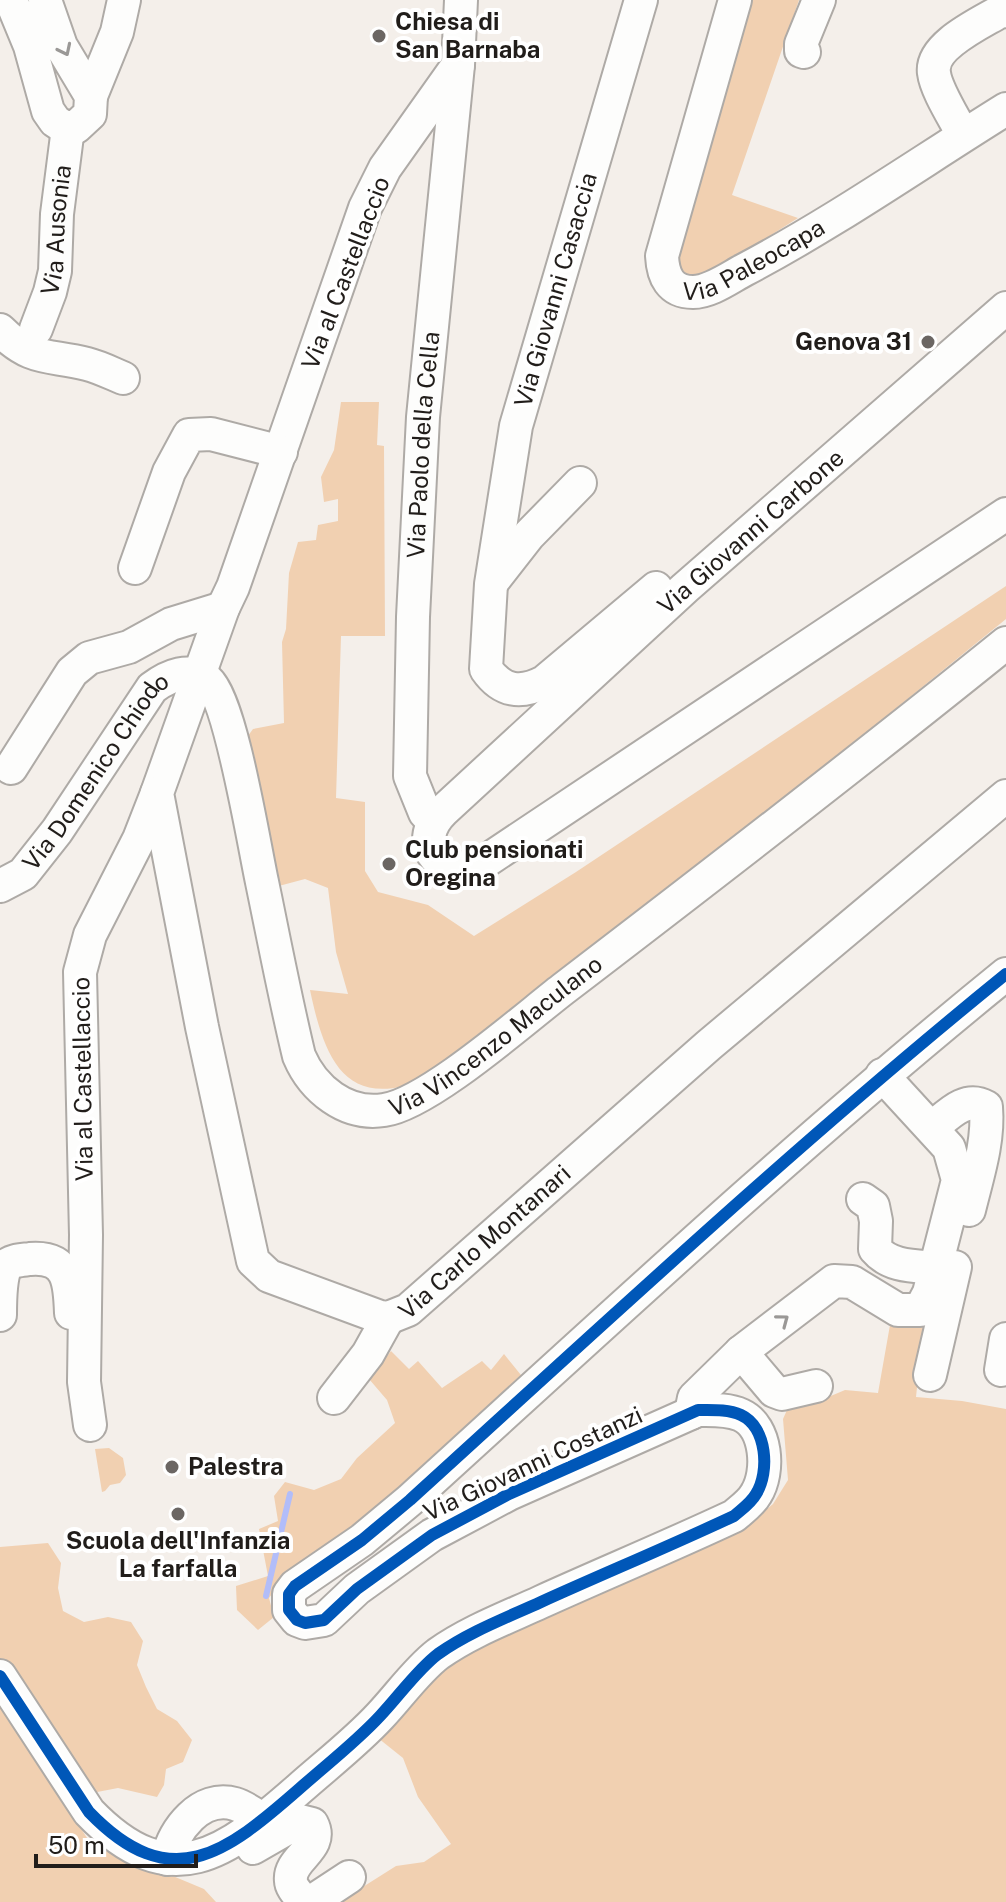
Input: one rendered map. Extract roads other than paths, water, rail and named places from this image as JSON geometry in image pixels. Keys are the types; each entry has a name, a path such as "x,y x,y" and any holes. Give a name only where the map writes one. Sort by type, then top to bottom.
{"street":[{"path":"11,0 30,46 50,115 58,124 68,128 76,127 87,118 91,96 117,32 124,0"},
{"path":"45,0 61,46 91,96"},
{"name":"Via Paolo della Cella","path":"461,0 458,65 423,417 412,632 410,776 425,813 433,820 428,829 428,838 431,849 442,864 451,869 474,868 1006,514"},
{"name":"Via Giovanni Casaccia","path":"641,0 516,426 491,584 486,669 495,681 513,690 533,688 655,588 672,585 685,588"},
{"name":"Via Paleocapa","path":"735,0 662,256 665,276 675,288 690,292 707,289 786,248 1006,109"},
{"path":"804,52 801,51 801,44 819,0"},
{"path":"963,135 935,79 933,68 944,48 992,11"},
{"name":"Via al Castellaccio","path":"198,675 233,587 365,208 385,168 458,65"},
{"name":"Via Ausonia","path":"36,329 55,271 57,214 68,128"},
{"name":"Via Giovanni Carbone","path":"433,820 685,588 1006,308"},
{"path":"0,330 14,344 41,357 88,364 123,378"},
{"path":"135,568 169,472 189,435 211,434 281,452"},
{"path":"491,584 529,535 580,483"},
{"path":"11,768 72,672 89,658 129,647 171,624 223,608"},
{"name":"Via Vincenzo Maculano","path":"198,675 212,685 219,697 237,761 299,1056 312,1080 324,1092 346,1105 372,1111 398,1107 419,1097 492,1045 862,760 1006,643"},
{"path":"157,793 198,675"},
{"name":"Via Domenico Chiodo","path":"0,886 23,874 57,831 152,688 173,676 198,675"},
{"name":"Via al Castellaccio","path":"90,1425 84,1382 86,1235 80,972 90,935 139,839 157,793"},
{"name":"Via Carlo Montanari","path":"157,793 249,1255 257,1267 269,1276 366,1313 388,1318 408,1310 709,1045 1006,796"},
{"name":"Via Giovanni Costanzi","path":"0,1676 89,1812 107,1831 133,1849 167,1859 187,1859 209,1854 250,1830 370,1727 437,1655 486,1627 734,1516 758,1492 763,1475 762,1445 754,1426 743,1416 711,1410 691,1413 509,1494 432,1535 357,1589 324,1620 305,1623 297,1620 289,1610 289,1594 295,1586 362,1540 410,1500 882,1075 1006,974"},
{"path":"691,1413 694,1398 741,1352 834,1281 852,1282 898,1310 920,1310 929,1293 958,1180 949,1148 882,1075"},
{"path":"930,1375 982,1153 986,1107 978,1102 963,1104 932,1128"},
{"path":"863,1199 873,1206 875,1249 882,1257 897,1264 936,1268"},
{"name":"Via al Castellaccio","path":"0,1315 0,1280 6,1266 35,1258 59,1266 68,1279 70,1289 74,1376 79,1382 84,1382"},
{"path":"334,1398 368,1354 388,1318"},
{"path":"741,1352 774,1391 782,1394 816,1386"},
{"path":"167,1859 175,1835 188,1818 217,1803 232,1803 250,1830"},
{"name":"Via Giovanni Costanzi","path":"250,1830 246,1848 251,1849 300,1821 312,1824 315,1836 313,1845 293,1868 290,1877 291,1884 304,1902"},
{"path":"311,1902 349,1877"}],"waterway":[{"path":"266,1596 290,1494"}],"place":[{"name":"Chiesa di San Barnaba","path":"379,36"},
{"name":"Genova 31","path":"928,342"},
{"name":"Club pensionati Oregina","path":"389,864"},
{"name":"Palestra","path":"172,1467"},
{"name":"Scuola dell'Infanzia La farfalla","path":"178,1514"}]}
